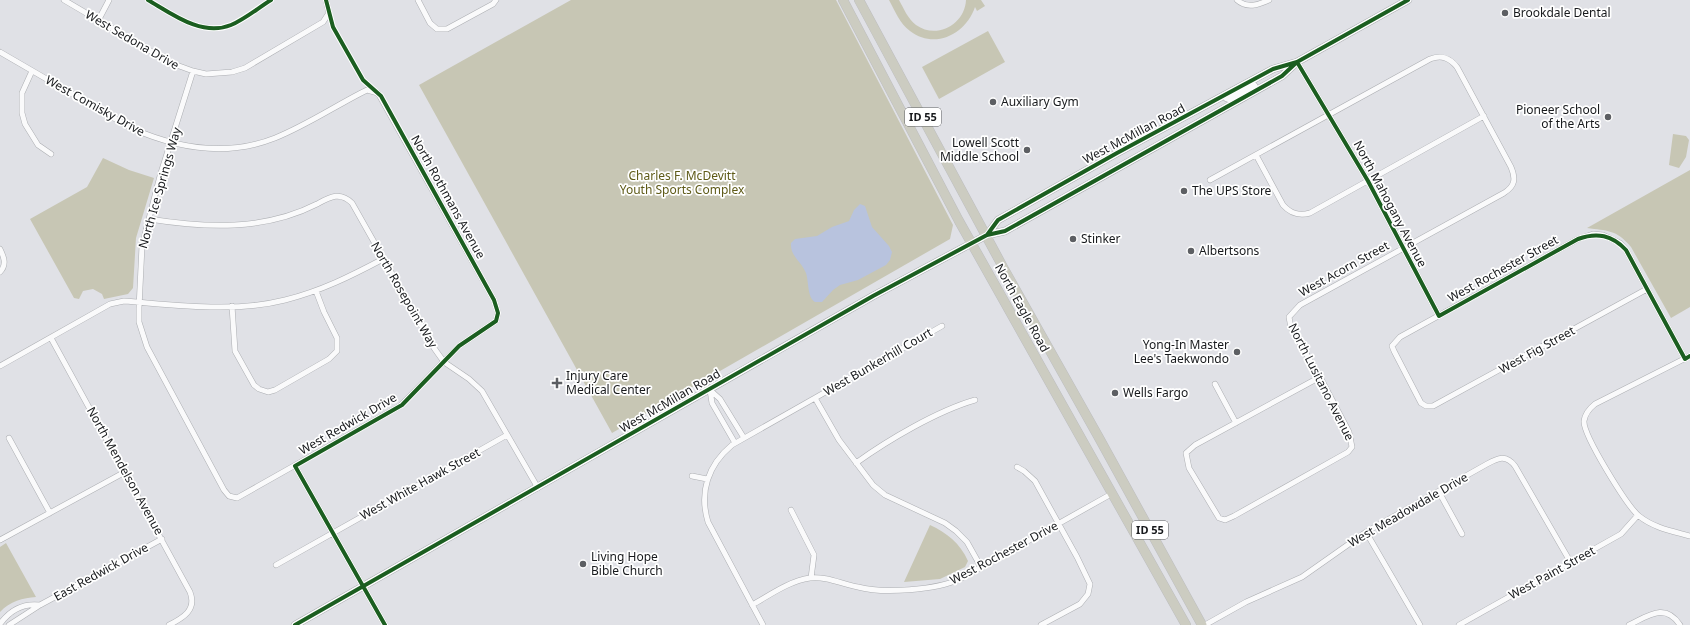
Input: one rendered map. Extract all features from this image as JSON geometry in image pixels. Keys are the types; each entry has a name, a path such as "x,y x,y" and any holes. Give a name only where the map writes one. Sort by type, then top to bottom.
{"highway":[{"name":"North Eagle Road","path":"843,0 972,243 1186,625"},
{"name":"North Eagle Road","path":"859,0 1202,625"},
{"path":"1178,610 1189,614 1198,625"}],"main road":[{"name":"West McMillan Road","path":"295,625 874,296 987,235 1005,231 1278,78 1297,62 1408,0"},
{"name":"West McMillan Road","path":"987,235 998,220 1117,153 1273,69 1297,62"},
{"path":"1223,97 1230,99 1261,82 1278,78"}],"street":[{"name":"West Sedona Drive","path":"64,0 171,63 193,72 219,74 245,68 323,22 329,13 326,0"},
{"path":"98,21 109,0"},
{"path":"418,0 430,23 437,29 447,29 493,4 496,0"},
{"path":"1239,2 1254,5 1269,0"},
{"name":"West Comisky Drive","path":"0,52 130,128 172,143 211,149 254,145 289,132 360,93 374,91"},
{"path":"1210,180 1430,59 1437,57 1445,57 1452,61 1457,67 1484,116 1368,181 1303,215 1288,211 1283,205 1256,155"},
{"name":"North Mahogany Avenue","path":"1297,62 1368,181 1439,316"},
{"path":"32,71 22,93 22,113 38,145 51,154"},
{"name":"North Ice Springs Way","path":"193,72 172,143 160,176 142,246 139,302 140,322 148,347 224,490 232,498"},
{"name":"North Rothmans Avenue","path":"374,91 381,96 494,300 498,318"},
{"name":"West Acorn Street","path":"1288,317 1300,305 1504,193 1510,188 1514,182 1511,167 1484,116"},
{"name":"North Rosepoint Way","path":"149,219 221,226 248,225 288,216 332,196 343,196 352,203 434,348 444,362 469,379 479,388 538,488"},
{"name":"West Rochester Street","path":"1392,346 1400,337 1578,239 1593,234 1603,235 1620,243 1626,250 1647,289 1688,358"},
{"path":"0,249 3,255 4,265 0,272"},
{"path":"0,366 110,304 124,301 232,306 279,302 316,291 350,277 383,259"},
{"name":"West Fig Street","path":"1392,346 1416,395 1426,406 1440,403 1647,289"},
{"path":"232,306 235,351 254,385 263,391 275,390 329,359 334,355 338,347 338,338 324,312 316,291"},
{"name":"North Lusitano Avenue","path":"1236,423 1195,445 1186,453 1190,468 1215,514 1222,520 1234,516 1348,452 1352,447 1348,432 1320,377 1291,328 1288,317"},
{"name":"West Redwick Drive","path":"232,498 244,495 400,406 462,343 493,324 498,318"},
{"name":"West Bunkerhill Court","path":"707,480 721,456 744,438 942,326"},
{"name":"North Mendelson Avenue","path":"51,338 190,592 192,605 184,617 169,625"},
{"path":"1688,358 1602,400 1589,410 1585,416 1585,428 1589,439 1625,499 1638,515 1661,528 1690,536"},
{"path":"1215,384 1236,423 1320,377"},
{"path":"710,390 720,399 744,438"},
{"path":"710,390 712,404 735,444"},
{"path":"815,398 839,440 873,485 885,495 945,523 956,531 967,542 981,567"},
{"path":"856,463 871,452 945,411 974,400"},
{"name":"West White Hawk Street","path":"276,565 507,435"},
{"path":"9,438 50,513"},
{"name":"West Meadowdale Drive","path":"1205,625 1246,602 1302,577 1366,532 1495,460 1507,458 1515,466 1571,563"},
{"path":"295,466 385,625"},
{"path":"1017,467 1024,470 1035,481 1089,579 1090,590 1080,604 1044,624"},
{"path":"0,540 125,472"},
{"path":"692,476 707,480 704,499 708,522 763,625"},
{"path":"1439,492 1462,534"},
{"name":"West Rochester Drive","path":"752,605 789,585 811,578 831,579 867,589 921,589 949,584 1113,493"},
{"path":"791,510 814,555 811,578"},
{"name":"West Paint Street","path":"1459,625 1621,534 1638,515"},
{"path":"1366,532 1420,625"},
{"name":"East Redwick Drive","path":"9,625 40,605 162,539"},
{"name":"East Redwick Drive","path":"0,624 15,609 33,604 40,605"},
{"path":"1629,625 1653,614 1663,612 1672,615 1680,625"}],"green space":[{"name":"Charles F. McDevitt Youth Sports Complex","path":"571,0 836,0 953,225 950,239 612,433 419,85"},
{"path":"889,0 899,0 906,14 913,23 924,29 933,31 941,30 955,22 961,16 966,0 981,0 985,6 977,11 975,7 971,17 965,25 957,31 939,39 929,39 920,37 906,28"},
{"path":"988,31 1005,62 939,99 922,67"},
{"path":"1673,134 1686,136 1689,140 1686,157 1679,168 1669,165"},
{"path":"103,158 129,170 154,178 136,238 133,288 128,294 104,299 102,294 93,289 83,291 79,299 74,298 30,219 87,187"},
{"path":"1690,170 1690,307 1671,318 1631,247 1626,241 1611,232 1587,228"},
{"path":"930,525 942,531 952,539 961,549 968,561 965,567 940,579 904,582"},
{"path":"6,543 36,597 17,601 8,605 0,612 0,547"}],"water":[{"path":"860,204 865,206 872,227 889,246 892,252 890,260 886,265 858,280 840,285 822,302 815,302 812,300 809,293 806,273 792,251 791,243 795,239 817,236 832,227 849,221 854,210"}],"cycle path":[{"path":"148,0 177,17 198,26 209,28 220,28 236,23 271,0"},
{"path":"326,0 333,27 363,80 381,96 494,300 498,313 496,321 459,346 402,405 295,466 385,625"},
{"path":"987,235 998,220 1117,153 1273,69 1297,62 1408,0"},
{"path":"1297,62 1368,181 1439,316 1578,239 1598,235 1610,238 1626,250 1685,359 1690,356"},
{"path":"295,625 873,296 987,235 1005,231 1282,76 1297,62"}],"place":[{"name":"Brookdale Dental","path":"1505,13"},
{"name":"Auxiliary Gym","path":"993,102"},
{"name":"Pioneer School of the Arts","path":"1608,117"},
{"name":"Lowell Scott Middle School","path":"1027,150"},
{"name":"The UPS Store","path":"1184,191"},
{"name":"Stinker","path":"1073,239"},
{"name":"Albertsons","path":"1191,251"},
{"name":"Yong-In Master Lee's Taekwondo","path":"1237,352"},
{"name":"Injury Care Medical Center","path":"557,383"},
{"name":"Wells Fargo","path":"1115,393"},
{"name":"Living Hope Bible Church","path":"583,564"}]}
